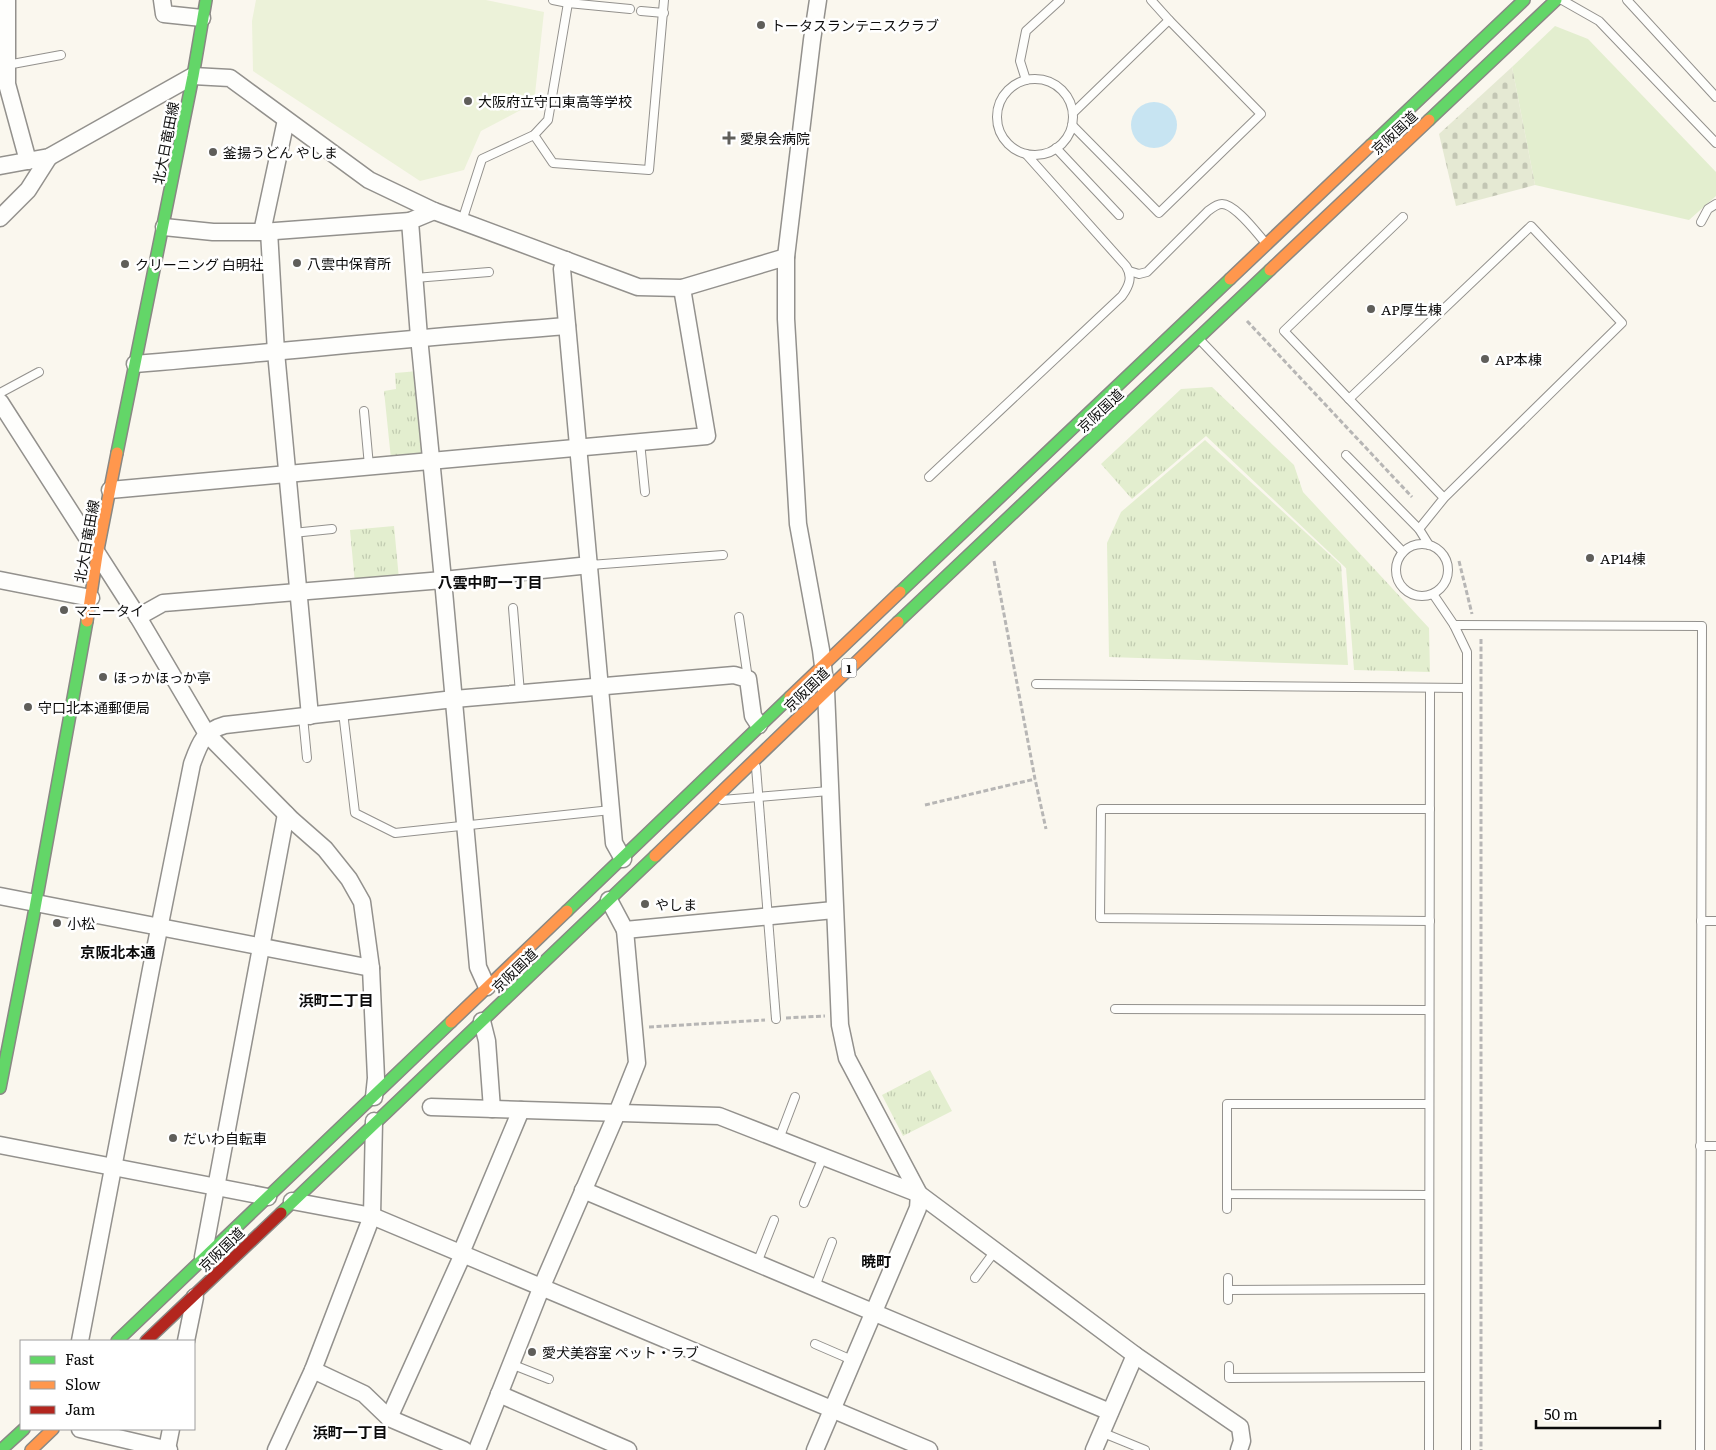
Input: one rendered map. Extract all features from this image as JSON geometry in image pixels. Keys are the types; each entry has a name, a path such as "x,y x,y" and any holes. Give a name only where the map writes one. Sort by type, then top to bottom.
{"main road":[{"name":"北大日竜田線","path":"1,1078 36,903 91,598 97,555 164,227 206,0"},
{"name":"京阪国道","path":"118,1340 374,1097 822,665 1524,0"},
{"name":"京阪国道","path":"147,1340 374,1125 826,690 1556,0"},
{"path":"1,1450 23,1430"},
{"path":"31,1450 52,1430"}],"street":[{"path":"7,0 7,84 5,91 28,161"},
{"path":"162,0 164,14 202,18"},
{"path":"815,1450 918,1208 919,1194 847,1058 839,1015 826,690 798,524 786,319 786,257 818,0"},
{"path":"0,166 49,157 193,76 230,78 369,180 434,211 638,287 682,288 786,257"},
{"path":"286,120 265,231 288,473 307,716"},
{"path":"0,218 28,190 49,157"},
{"path":"164,227 213,232 265,231 410,221 434,211"},
{"path":"410,221 419,337 478,966 487,987"},
{"path":"566,260 562,269 614,843 622,859"},
{"path":"110,490 707,436 682,288"},
{"path":"135,364 419,337 567,326"},
{"path":"0,402 138,617 207,734 286,814 325,849 349,879 362,902 371,968 376,1078 372,1216 313,1370 276,1450"},
{"path":"138,617 163,603 443,580 590,565"},
{"path":"0,580 91,598"},
{"path":"80,1340 159,926 192,764 199,746 207,734 214,728 225,726 454,699 734,675 748,679 753,716 759,726"},
{"path":"203,1259 286,814"},
{"path":"0,896 371,968"},
{"path":"313,1370 364,1394 389,1418 476,1449 542,1286 637,1063 625,930 609,900"},
{"path":"625,930 834,910"},
{"path":"482,1021 487,1041 492,1109"},
{"path":"431,1107 720,1116 919,1194 1135,1355 1240,1427 1242,1441 1239,1450"},
{"path":"389,1418 462,1253 521,1110"},
{"path":"0,1145 268,1197"},
{"path":"583,1190 1110,1412"},
{"path":"292,1201 372,1216 929,1450"},
{"path":"186,1340 195,1295"},
{"path":"1094,1450 1135,1355"},
{"path":"499,1394 628,1450"},
{"path":"84,1430 168,1450 171,1430"}],"lane":[{"path":"553,0 630,9"},
{"path":"534,135 553,163 649,170 664,0"},
{"path":"1026,80 1020,61 1026,31 1060,0"},
{"path":"1072,125 1159,213 1261,114 1151,0"},
{"path":"1562,0 1599,21 1716,143"},
{"path":"1627,0 1716,97"},
{"path":"462,221 482,159 534,135 548,120 568,3"},
{"path":"641,11 664,13"},
{"path":"1073,113 1169,20"},
{"path":"7,64 61,56"},
{"path":"1039,79 1051,83 1062,90 1069,101 1073,113 1072,125 1068,136 1050,152 1038,155 1014,150 999,131 996,119 998,106 1004,94 1014,85 1026,80 1039,79"},
{"path":"1056,148 1119,215"},
{"path":"1026,154 1129,271 1139,274 1147,272 1208,211 1222,204 1230,206 1235,210 1267,245"},
{"path":"1702,222 1708,209 1716,204"},
{"path":"1403,217 1284,331 1444,498"},
{"path":"1349,398 1530,226 1622,323 1444,498 1418,529"},
{"path":"929,477 1122,296 1130,278 1129,271"},
{"path":"414,278 489,272"},
{"path":"1198,338 1403,552"},
{"path":"0,393 39,372"},
{"path":"364,411 370,466"},
{"path":"640,442 645,492"},
{"path":"1346,455 1418,529 1429,545"},
{"path":"293,533 332,529"},
{"path":"1420,544 1429,545 1437,549 1444,555 1447,564 1446,582 1440,589 1425,597 1409,593 1402,588 1396,574 1398,558 1403,552 1411,546 1420,544"},
{"path":"590,565 723,555"},
{"path":"1433,594 1454,625 1467,652 1466,1450"},
{"path":"513,608 520,693"},
{"path":"739,617 748,679"},
{"path":"1454,625 1702,626 1700,1450"},
{"path":"1036,684 1467,688"},
{"path":"1429,1450 1428,1010 1430,688"},
{"path":"343,712 354,813 395,833 612,810"},
{"path":"307,716 307,758"},
{"path":"755,759 776,1019"},
{"path":"712,801 830,791"},
{"path":"1430,809 1101,809 1100,918 1430,921"},
{"path":"1701,921 1716,921"},
{"path":"1115,1009 1428,1010"},
{"path":"779,1140 795,1097"},
{"path":"1227,1209 1227,1104 1429,1104"},
{"path":"1700,1146 1716,1146"},
{"path":"804,1203 823,1157"},
{"path":"1227,1194 1429,1195"},
{"path":"757,1263 774,1220"},
{"path":"814,1287 832,1242"},
{"path":"975,1278 995,1251"},
{"path":"1228,1278 1228,1300"},
{"path":"1228,1290 1429,1289"},
{"path":"815,1344 852,1360"},
{"path":"511,1364 549,1379"},
{"path":"1229,1366 1229,1378 1429,1377"},
{"path":"1101,1432 1145,1450"}],"path":[{"path":"1243,317 1412,497"},
{"path":"993,555 1046,829"},
{"path":"1459,561 1473,616"},
{"path":"1481,639 1481,1450"},
{"path":"924,805 1035,779"},
{"path":"634,1028 839,1015"}],"green space":[{"path":"256,0 486,0 544,12 534,103 481,131 464,170 420,181 253,71 252,21"},
{"path":"1555,26 1588,39 1716,172 1716,196 1689,220 1535,185 1512,67"},
{"path":"1512,67 1535,185 1456,206 1439,134"},
{"path":"419,371 423,456 391,459 384,391 396,389 395,373"},
{"path":"1212,387 1294,465 1303,492 1429,628 1430,672 1354,670 1346,568 1206,436 1132,499 1101,464 1181,389"},
{"path":"1205,440 1341,565 1348,665 1109,657 1107,543 1121,512"},
{"path":"394,526 399,579 355,584 350,530"},
{"path":"930,1070 952,1111 903,1136 882,1095"}],"water":[{"path":"1154,102 1167,106 1173,112 1177,125 1173,138 1167,144 1154,148 1141,144 1135,138 1131,125 1135,112 1141,106"}],"traffic: fast":[{"path":"117,453 193,76 206,0"},
{"path":"1371,145 1524,0"},
{"path":"1429,120 1556,0"},
{"path":"898,622 1270,270"},
{"path":"900,592 1230,279"},
{"path":"0,1088 87,621"},
{"path":"567,911 790,697"},
{"path":"281,1213 655,856"},
{"path":"118,1340 451,1022"},
{"path":"1,1450 23,1430"}],"traffic: slow":[{"path":"1270,270 1429,120"},
{"path":"1230,279 1371,145"},
{"path":"87,621 97,555 117,453"},
{"path":"790,697 900,592"},
{"path":"655,856 898,622"},
{"path":"451,1022 567,911"},
{"path":"31,1450 52,1430"}],"traffic: jam":[{"path":"147,1340 281,1213"}],"place":[{"name":"トータスランテニスクラブ","path":"761,25"},
{"name":"大阪府立守口東高等学校","path":"468,101"},
{"name":"愛泉会病院","path":"729,138"},
{"name":"釜揚うどん やしま","path":"213,152"},
{"name":"八雲中保育所","path":"297,263"},
{"name":"クリーニング 白明社","path":"125,264"},
{"name":"AP厚生棟","path":"1371,309"},
{"name":"AP本棟","path":"1485,359"},
{"name":"AP14棟","path":"1590,558"},
{"name":"マニータイ","path":"64,610"},
{"name":"ほっかほっか亭","path":"103,677"},
{"name":"守口北本通郵便局","path":"28,707"},
{"name":"やしま","path":"645,904"},
{"name":"小松","path":"57,923"},
{"name":"だいわ自転車","path":"173,1138"},
{"name":"愛犬美容室 ペット・ラブ","path":"532,1352"}],"district":[{"name":"八雲中町一丁目","path":"490,581"},
{"name":"京阪北本通","path":"118,951"},
{"name":"浜町二丁目","path":"336,999"},
{"name":"暁町","path":"876,1260"},
{"name":"浜町一丁目","path":"350,1431"}]}
